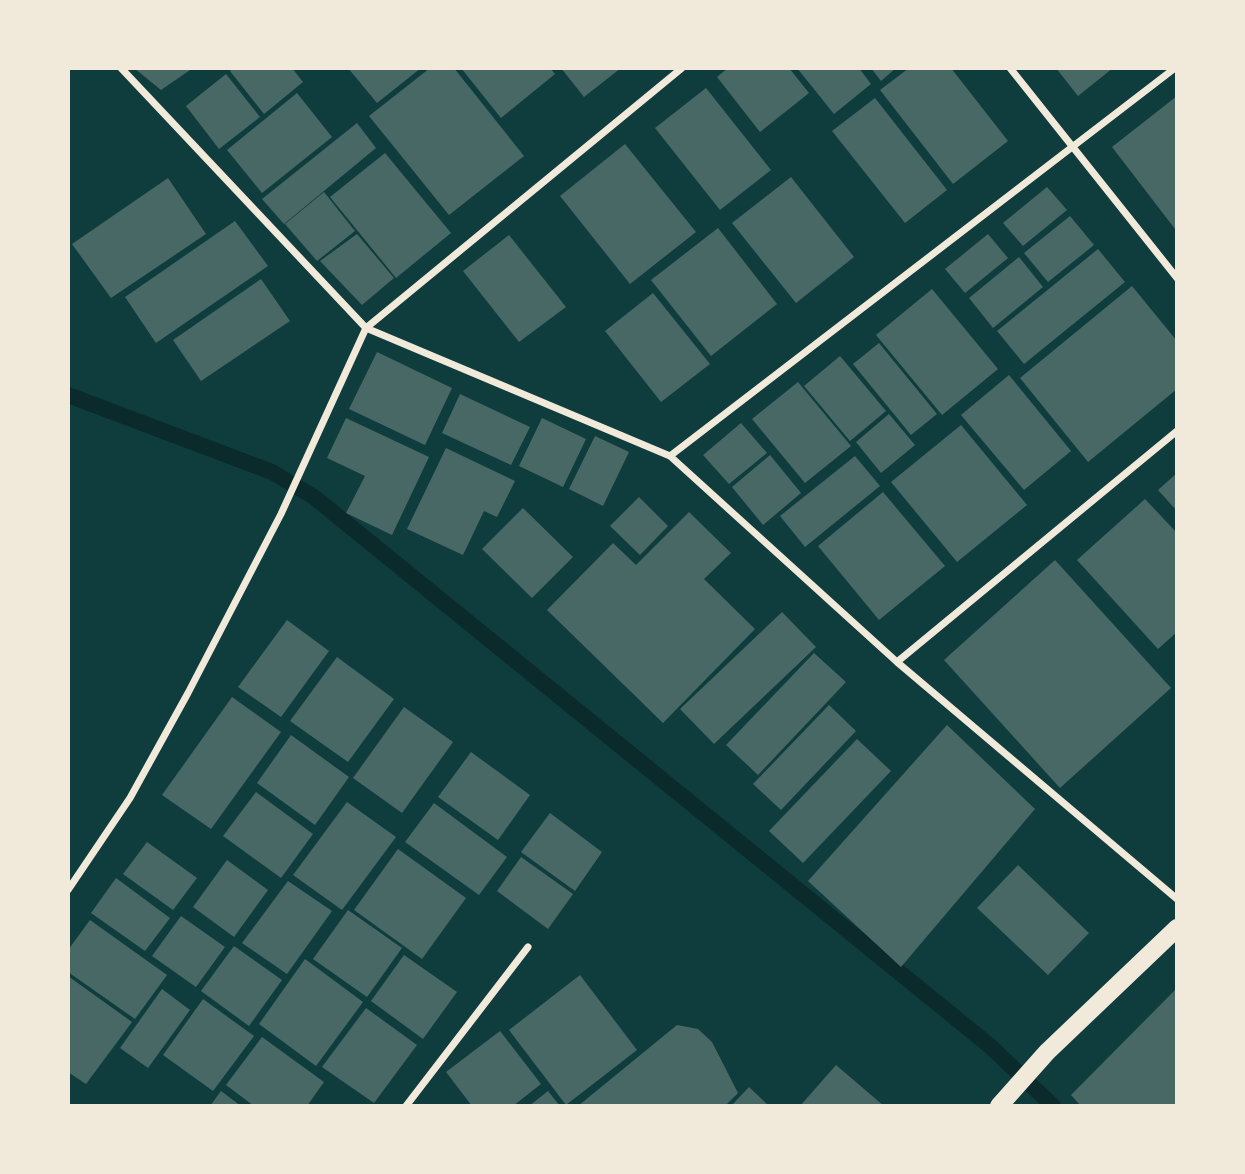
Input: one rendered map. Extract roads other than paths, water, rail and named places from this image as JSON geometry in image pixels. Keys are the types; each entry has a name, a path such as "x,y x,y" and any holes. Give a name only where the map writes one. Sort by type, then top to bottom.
{"main road":[{"path":"999,1106 1047,1052 1177,928"}],"street":[{"path":"121,68 366,328 670,456 897,662 1177,899"},
{"path":"68,890 130,798 281,514 366,328 682,68"},
{"path":"1010,68 1177,278"},
{"path":"670,456 1175,68"},
{"path":"897,662 1177,431"},
{"path":"407,1106 528,947"}],"waterway":[{"path":"68,395 272,472 314,497 990,1046 1053,1106"}]}
